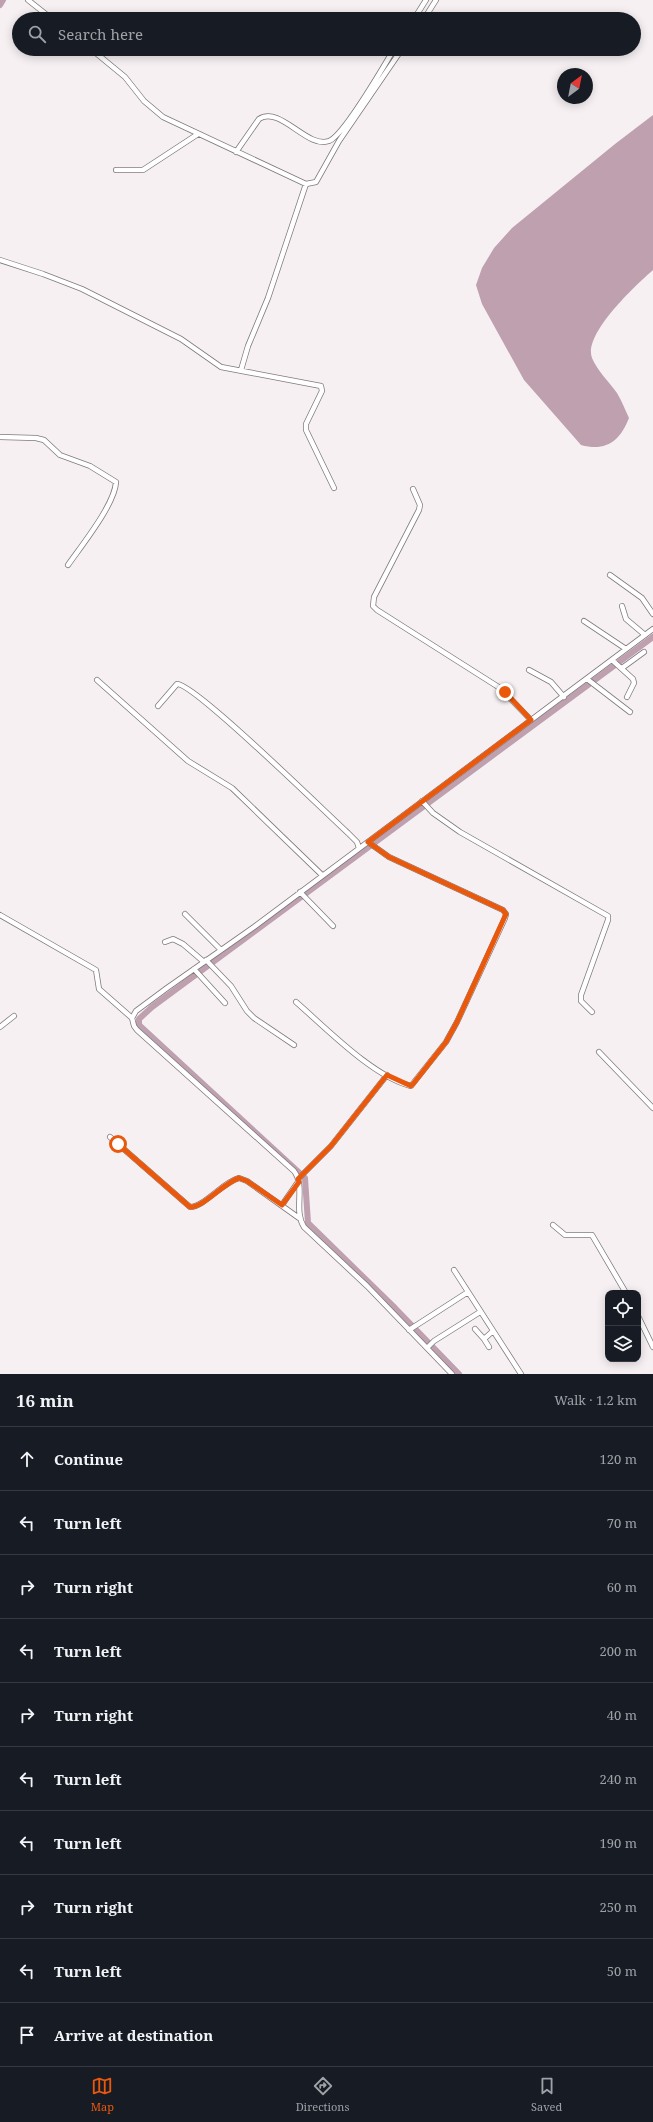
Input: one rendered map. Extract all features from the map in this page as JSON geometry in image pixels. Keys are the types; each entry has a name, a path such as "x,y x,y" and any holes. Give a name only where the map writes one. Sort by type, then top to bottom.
{"street":[{"path":"28,0 43,12"},
{"path":"418,12 426,0"},
{"path":"428,12 436,0"},
{"path":"100,56 125,77 144,100 163,117 306,184 316,182 322,174 339,141 397,56"},
{"path":"236,152 259,119 264,116 275,117 317,141 327,142 333,139 349,119 390,56"},
{"path":"116,170 143,170 198,134"},
{"path":"241,370 248,346 268,298 306,184"},
{"path":"0,260 82,289 181,339 202,352 215,364 321,386 322,391 306,424 306,430 334,488"},
{"path":"0,437 36,438 44,440 60,454 95,469 116,482 116,490 109,503 68,565"},
{"path":"413,489 420,505 419,510 374,597 373,606 500,688 531,720"},
{"path":"610,576 642,598 653,614"},
{"path":"622,606 626,619 645,635"},
{"path":"584,621 626,649"},
{"path":"132,1018 136,1011 194,969 207,963 221,950 301,893 322,875 359,848 369,843 425,804 531,720 564,697 653,629"},
{"path":"622,668 644,652"},
{"path":"612,660 630,676 634,683 627,697"},
{"path":"528,670 551,682 564,697"},
{"path":"586,679 630,712"},
{"path":"97,680 188,761 232,788 322,875"},
{"path":"158,706 177,684 189,688 225,719 348,833 357,842 359,848"},
{"path":"425,804 460,832 608,916 608,920 581,995 581,1001 592,1012"},
{"path":"296,1002 358,1055 387,1075 411,1086 442,1048 457,1022 506,914 503,910 375,848 369,843"},
{"path":"301,893 306,900 334,926"},
{"path":"185,914 221,950"},
{"path":"0,915 96,970 100,989 132,1018 134,1026 137,1030 291,1169 299,1180 299,1218"},
{"path":"166,942 173,939 178,941 207,963 231,986 247,1011 254,1018 294,1045"},
{"path":"194,969 225,1003"},
{"path":"0,1027 14,1016"},
{"path":"599,1052 653,1108"},
{"path":"282,1205 304,1173 331,1146 387,1075"},
{"path":"110,1137 190,1207 198,1205 226,1183 239,1178 247,1181 282,1205 299,1218 311,1235 412,1327 452,1374"},
{"path":"553,1225 565,1235 590,1234 595,1238 624,1290"},
{"path":"454,1270 521,1374"},
{"path":"412,1327 468,1292"},
{"path":"428,1347 434,1340 480,1312"},
{"path":"641,1322 653,1347"},
{"path":"475,1329 489,1347"},
{"path":"484,1339 493,1331"}],"shaded area":[{"path":"653,115 653,270 624,298 613,311 595,336 591,348 594,362 617,393 629,418 621,433 611,443 605,446 590,447 581,445 524,380 482,304 476,285 482,268 494,248 512,228"}],"waterway":[{"path":"0,5 3,0"},
{"path":"459,1374 395,1308 308,1223 305,1178 139,1025 139,1019 152,1007 653,637"}],"route":[{"path":"118,1144 192,1208 226,1183 239,1178 247,1181 282,1205 299,1182 298,1179 302,1174 331,1146 387,1075 406,1085 411,1086 413,1084 446,1042 457,1022 506,914 503,910 389,857 368,842 531,720 505,692"}]}
